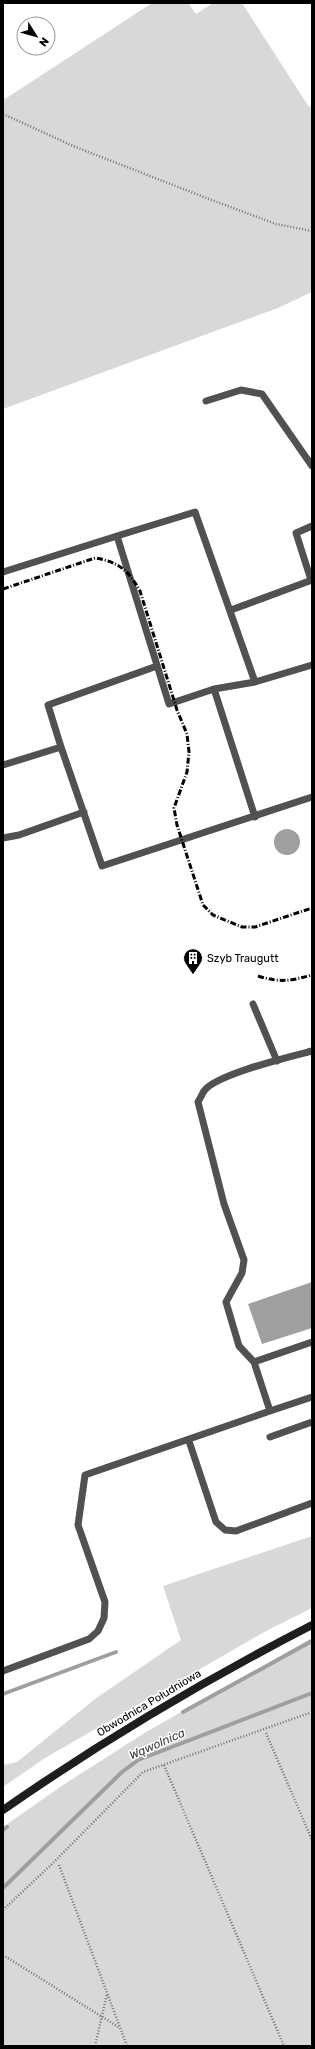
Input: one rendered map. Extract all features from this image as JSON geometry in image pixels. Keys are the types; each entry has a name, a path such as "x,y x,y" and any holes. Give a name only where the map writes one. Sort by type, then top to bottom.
{"main road":[{"name":"Obwodnica Południowa","path":"3,1810 124,1730 199,1686 312,1625"}],"lane":[{"path":"206,401 241,390 262,394 312,466"},
{"path":"3,572 195,512 231,610 255,682"},
{"path":"231,610 312,580 296,533 312,526"},
{"path":"116,536 169,704 214,689 255,682 312,665"},
{"path":"157,666 48,705 102,866 181,838 255,817 312,797"},
{"path":"214,689 255,817"},
{"path":"3,765 61,747"},
{"path":"3,838 19,835 84,812"},
{"path":"253,1004 278,1061"},
{"path":"270,1411 254,1362 239,1346 226,1302 242,1273 244,1260 224,1204 198,1102 204,1090 219,1081 312,1050"},
{"path":"254,1362 312,1342"},
{"path":"3,1671 89,1639 98,1631 104,1618 105,1602 78,1525 85,1475 189,1441 312,1397"},
{"path":"270,1437 312,1422"},
{"path":"189,1441 216,1522 225,1530 236,1531 312,1503"}],"path":[{"path":"3,114 73,146 209,199 276,224 312,231"},
{"path":"3,1910 53,1863 143,1772 312,1712"},
{"path":"266,1733 312,1840"},
{"path":"164,1765 284,2046"},
{"path":"59,1865 127,2046"},
{"path":"3,1955 120,2028"},
{"path":"95,2046 107,1992"}],"shaded area":[{"path":"152,3 188,3 196,14 213,3 242,3 309,107 312,105 312,292 278,308 3,409 3,95 5,99"},
{"path":"287,829 296,833 300,842 296,851 287,855 278,851 274,842 278,833"},
{"path":"312,1282 312,1328 262,1344 248,1304"},
{"path":"312,1536 312,1608 266,1631 45,1758 3,1787 3,1765 17,1762 95,1699 181,1640 163,1586"},
{"path":"312,1638 312,2046 3,2046 3,1827 63,1785 146,1732"}],"waterway":[{"path":"183,1712 312,1641"},
{"path":"3,1694 116,1652"},
{"name":"Wąwolnica","path":"3,1888 122,1772 138,1760 312,1693"},
{"path":"3,1830 7,1827"}],"railway":[{"path":"3,589 95,558 117,565 127,572 140,591 177,710 187,734 189,752 187,772 174,808 177,825 203,905 213,915 242,927 255,927 312,908"},
{"path":"258,976 273,980 285,980 298,979 312,975"}],"place":[{"name":"Szyb Traugutt","path":"193,975"}]}
